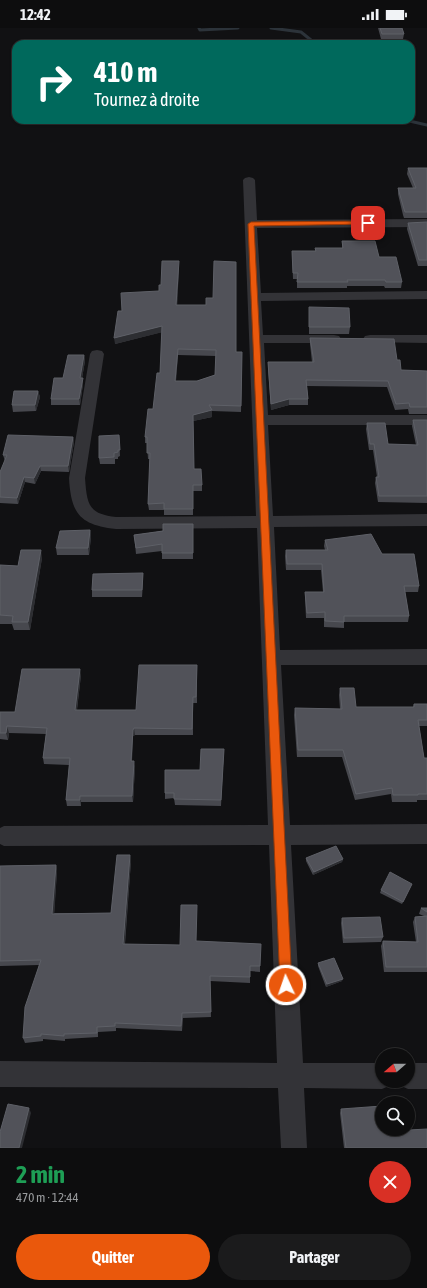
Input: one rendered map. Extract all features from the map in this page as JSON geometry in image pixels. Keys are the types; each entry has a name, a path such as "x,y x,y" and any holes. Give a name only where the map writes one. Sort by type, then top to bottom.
{"street":[{"path":"249,180 294,1148"},
{"path":"251,224 427,223"},
{"path":"254,297 427,295"},
{"path":"256,339 427,339"},
{"path":"97,354 77,478 78,498 82,508 91,517 101,522 427,520"},
{"path":"260,420 427,420"},
{"path":"271,658 427,656"},
{"path":"4,836 427,834"},
{"path":"0,1074 375,1076"},
{"path":"415,1076 427,1076"}],"building":[{"path":"380,28 402,28 404,34 382,34"},
{"path":"408,168 427,168 427,212 405,212 398,188 416,188"},
{"path":"427,222 427,260 419,260 408,223"},
{"path":"342,241 375,241 379,257 396,257 402,282 386,282 385,280 347,280 348,282 297,282 298,273 293,273 292,251 316,251 315,248 343,248"},
{"path":"162,261 179,261 176,305 206,305 206,298 213,298 214,261 236,262 236,352 242,352 241,406 209,405 212,410 193,415 194,469 201,469 202,485 193,485 193,509 164,509 164,503 148,504 150,453 147,453 147,437 145,437 148,409 153,409 157,373 160,373 162,326 114,338 118,311 122,311 121,293 159,291 159,285 161,285","holes":["178,349 216,350 215,375 197,381 175,381"]},
{"path":"309,307 349,308 350,327 309,327"},
{"path":"310,338 394,339 397,360 400,360 401,370 427,371 427,407 410,407 409,403 396,404 388,381 306,380 308,399 289,399 271,404 268,362 314,362"},
{"path":"68,355 84,355 80,378 83,378 79,399 51,399 54,378 63,378"},
{"path":"14,391 38,391 35,405 12,405"},
{"path":"413,420 427,420 427,496 379,496 376,477 379,477 374,444 370,444 367,423 385,423 388,444 418,445"},
{"path":"8,435 73,437 68,466 40,466 34,478 24,477 17,498 0,497 0,472 7,455 3,455"},
{"path":"119,435 120,450 114,453 114,457 99,458 99,436"},
{"path":"163,524 193,524 193,553 162,553 162,544 136,548 134,535 163,531"},
{"path":"90,530 88,548 56,548 60,531"},
{"path":"371,534 382,554 414,554 419,586 404,586 409,616 344,616 344,622 325,621 325,612 307,613 305,592 324,592 322,564 287,564 286,550 328,550 325,540"},
{"path":"21,550 41,550 28,622 12,622 13,616 0,615 0,565 18,566"},
{"path":"143,573 142,590 92,590 93,574"},
{"path":"139,665 197,665 196,697 193,697 192,729 134,728 131,761 134,761 132,796 80,796 80,800 66,800 70,758 43,758 47,728 7,726 6,733 0,733 0,712 15,712 22,669 80,669 75,710 136,710"},
{"path":"340,688 354,688 356,707 414,707 414,704 427,704 427,720 418,720 424,758 427,758 427,794 393,795 392,788 356,794 343,750 298,750 295,708 342,709"},
{"path":"201,749 224,749 221,800 174,799 174,793 165,793 165,770 200,770"},
{"path":"336,846 343,859 314,872 306,858"},
{"path":"117,855 130,855 123,944 180,945 181,905 197,905 196,941 261,944 260,966 250,966 250,977 210,976 211,1012 182,1013 181,1026 115,1023 115,1026 97,1027 97,1033 64,1034 64,1036 41,1034 41,1036 23,1038 25,1007 41,960 0,961 0,866 56,865 52,914 111,913"},
{"path":"390,872 412,884 403,902 381,890"},
{"path":"421,908 427,908 427,912"},
{"path":"427,916 427,967 386,967 383,941 418,942 415,917"},
{"path":"380,917 383,937 344,938 342,918"},
{"path":"334,958 343,979 327,984 318,963"},
{"path":"8,1104 29,1108 19,1148 0,1148 0,1132"},
{"path":"375,1107 375,1136 415,1136 415,1130 427,1129 427,1148 346,1148 341,1109"}],"waterway":[{"path":"199,28 200,30 238,28"},
{"path":"271,28 301,32 311,40"},
{"path":"415,122 427,125"}],"route":[{"path":"286,985 251,224 368,223"}]}
